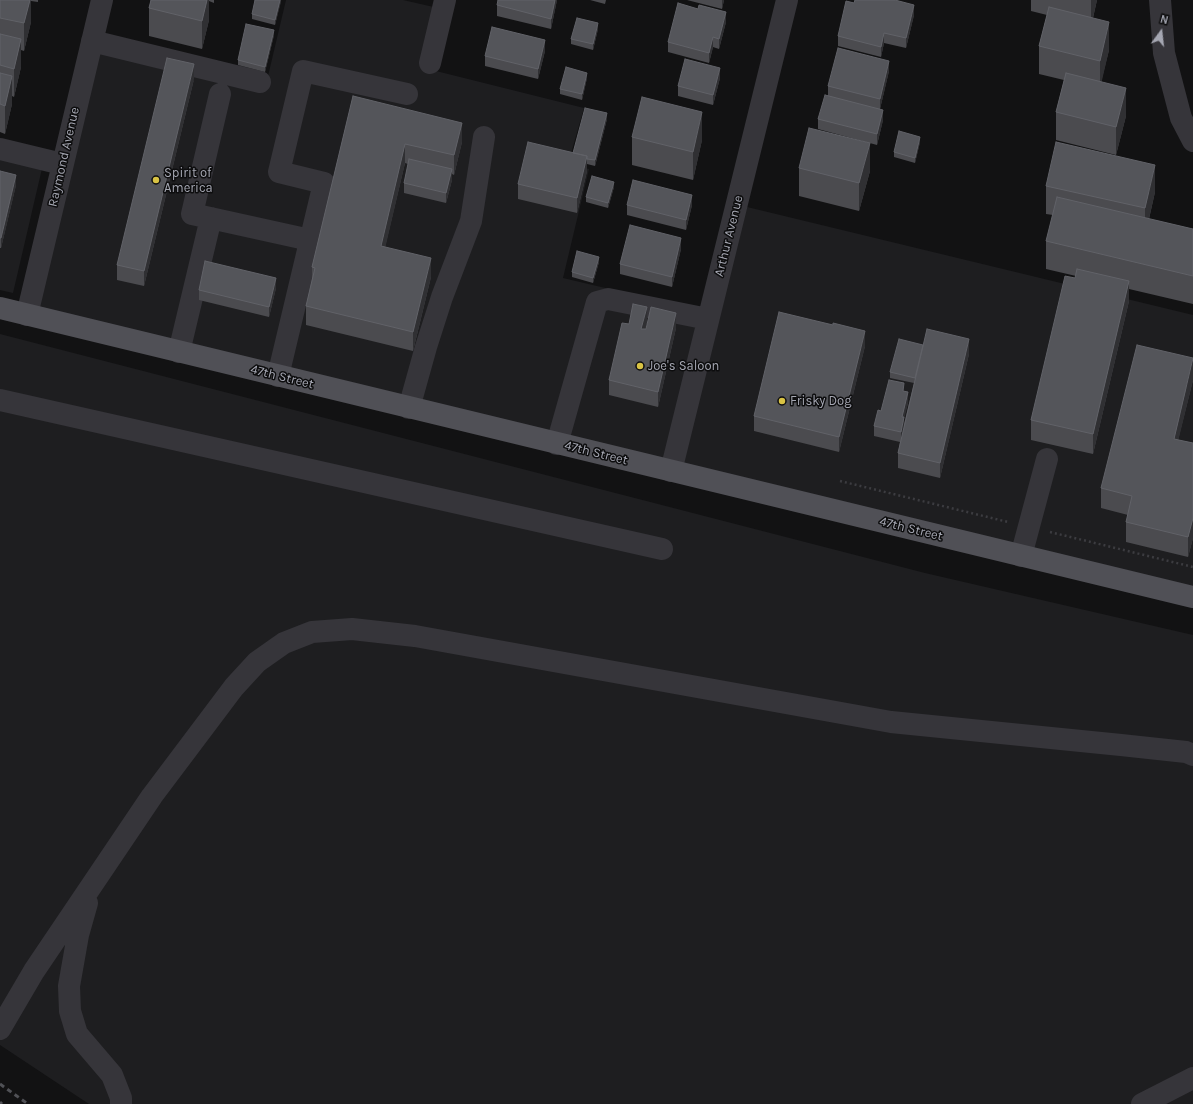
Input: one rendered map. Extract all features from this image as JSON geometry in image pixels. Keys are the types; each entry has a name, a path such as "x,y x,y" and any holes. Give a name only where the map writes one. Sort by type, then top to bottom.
{"main road":[{"name":"47th Street","path":"0,308 1193,597"}],"street":[{"name":"Raymond Avenue","path":"27,315 102,0"},
{"path":"430,63 445,0"},
{"name":"Arthur Avenue","path":"671,471 787,0"},
{"path":"1160,0 1164,54 1181,118 1193,141"},
{"path":"92,41 260,82"},
{"path":"278,376 324,183 279,172 303,71 407,94"},
{"path":"220,94 192,214 310,240"},
{"path":"409,408 442,297 471,221 484,137"},
{"path":"0,149 62,164"},
{"path":"179,352 211,218"},
{"path":"557,444 597,302 608,299 708,319"},
{"path":"0,400 662,549"},
{"path":"1021,556 1047,459"},
{"path":"0,1029 34,971 152,796 234,687 257,662 284,643 312,632 352,629 415,636 892,722 1186,752 1193,755"},
{"path":"92,885 78,935 69,986 70,1010 77,1034 112,1075 122,1098 122,1104"},
{"path":"1142,1104 1193,1078"}],"shaded area":[{"path":"286,0 403,0 438,8 424,68 584,108 568,164 589,169 563,278 707,312 666,462 37,309 101,36 268,76"},
{"path":"0,149 44,160 13,293 0,290"},
{"path":"743,206 1193,315 1193,589 679,464"},
{"path":"0,334 925,573 1193,635 1193,1104 89,1104 0,1045"}],"building":[{"path":"0,0 30,0 24,23 0,18"},
{"path":"151,0 207,0 202,21 149,8"},
{"path":"255,0 280,0 275,20 252,14"},
{"path":"498,0 555,0 551,19 497,5"},
{"path":"855,0 895,0 914,5 906,38 884,33 881,47 838,36 846,1 854,3"},
{"path":"678,3 698,9 699,5 726,12 719,39 713,37 709,53 668,42"},
{"path":"1049,7 1109,22 1100,61 1039,46"},
{"path":"577,18 598,23 593,44 571,39"},
{"path":"246,24 274,30 265,67 238,60"},
{"path":"492,27 545,40 538,69 485,56"},
{"path":"0,34 21,39 14,69 0,65"},
{"path":"838,48 889,61 880,99 828,86"},
{"name":"Spirit of America","path":"167,58 194,64 144,271 117,265"},
{"path":"685,59 720,68 713,95 678,86"},
{"path":"566,67 587,73 582,94 560,89"},
{"path":"0,73 12,76 5,106 0,104"},
{"path":"1066,73 1126,88 1116,127 1056,112"},
{"path":"825,95 883,110 877,134 818,119"},
{"path":"353,96 462,123 454,155 405,144 381,246 431,258 413,332 306,306 315,268 312,267"},
{"path":"642,97 702,112 693,152 632,137"},
{"path":"585,108 607,113 595,160 587,159 587,156 573,153"},
{"path":"809,128 870,143 859,183 799,168"},
{"path":"899,131 920,137 915,158 894,152"},
{"path":"528,142 587,156 577,198 518,184"},
{"path":"1056,142 1155,165 1145,208 1046,186"},
{"path":"409,159 452,169 446,193 404,183"},
{"path":"0,171 16,175 1,238 0,238"},
{"path":"592,176 614,182 608,203 586,197"},
{"path":"633,180 692,195 686,220 627,205"},
{"path":"1057,197 1193,229 1193,276 1046,241"},
{"path":"630,225 681,238 672,277 620,264"},
{"path":"577,251 599,257 593,278 572,272"},
{"path":"205,261 276,278 269,307 199,290"},
{"path":"1077,269 1129,281 1093,434 1031,420 1065,276 1075,278"},
{"path":"633,304 647,307 641,329 646,329 651,307 676,313 658,392 609,380 622,323 629,324"},
{"path":"779,312 865,331 839,437 754,416"},
{"path":"927,329 969,339 940,463 898,453"},
{"path":"899,339 923,345 915,378 890,372"},
{"path":"1137,345 1193,358 1174,439 1193,443 1193,518 1188,537 1126,522 1132,496 1101,488"},
{"path":"889,380 904,383 903,391 908,392 902,417 904,417 901,432 874,426 878,410 881,411"}],"railway":[{"path":"0,1084 28,1104"}],"place":[{"name":"Spirit of America","path":"156,180"},
{"name":"Joe's Saloon","path":"640,366"},
{"name":"Frisky Dog","path":"782,401"}]}
